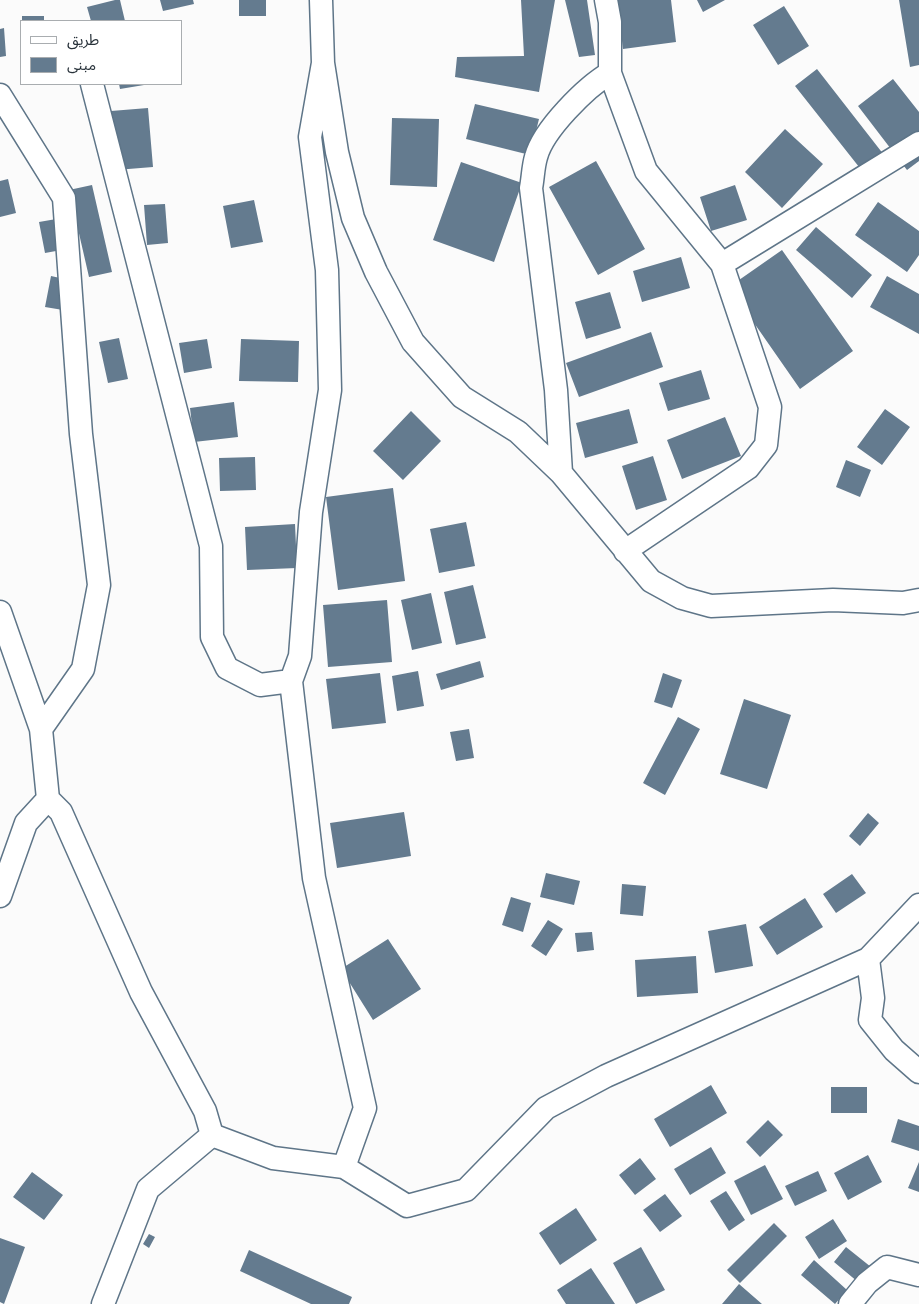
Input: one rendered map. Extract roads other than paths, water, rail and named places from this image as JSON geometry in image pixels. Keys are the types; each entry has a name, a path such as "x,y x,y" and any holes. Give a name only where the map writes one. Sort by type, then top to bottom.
{"street":[{"path":"321,0 323,63 337,152 353,218 376,272 413,342 462,397 518,432 561,473 598,515 651,581 682,598 711,606 833,600 903,603 919,600"},
{"path":"606,0 610,22 610,73 646,171 722,264 770,407 766,445 748,468 625,551"},
{"path":"323,63 310,137 327,270 330,390 311,512 300,656 291,681 314,878 365,1108 344,1167"},
{"path":"561,473 556,390 531,188 536,156 559,118 593,83 610,73"},
{"path":"92,85 211,546 212,636 227,668 260,685 291,681"},
{"path":"0,95 64,198 81,434 99,585 83,669 42,729"},
{"path":"722,264 919,143"},
{"path":"0,612 42,729 48,799 62,812 142,992 205,1111 212,1135"},
{"path":"0,896 26,823 48,799"},
{"path":"212,1135 273,1158 344,1167 407,1206 466,1190 546,1108 606,1076 868,959 919,904"},
{"path":"868,959 873,998 870,1020 894,1050 919,1072"},
{"path":"102,1304 148,1189 212,1135"},
{"path":"850,1304 866,1283 887,1267 919,1276"}]}
